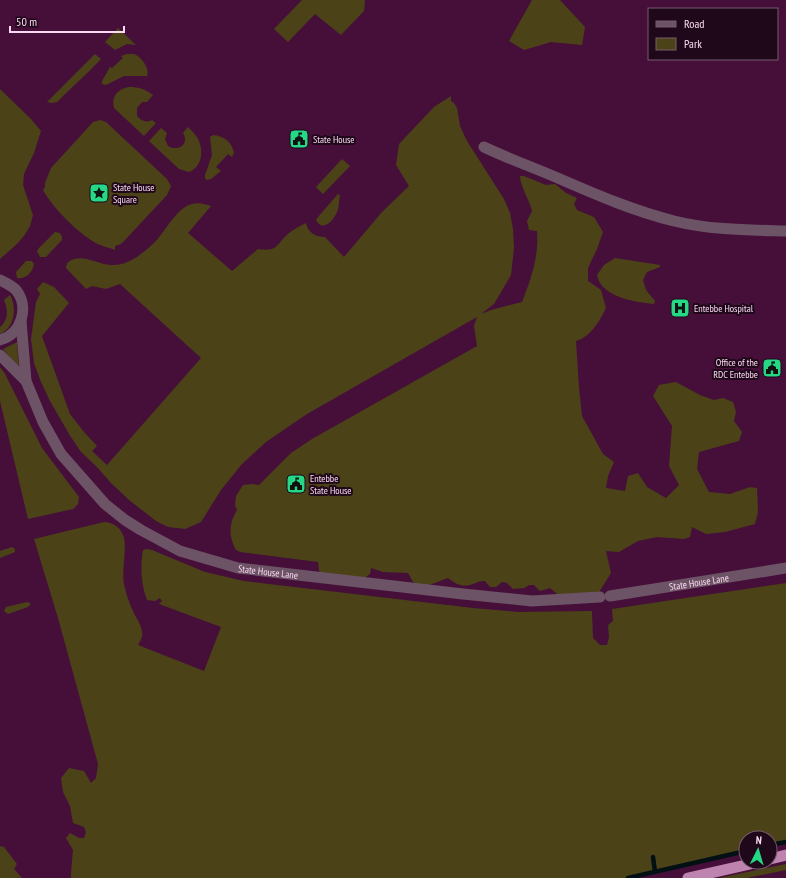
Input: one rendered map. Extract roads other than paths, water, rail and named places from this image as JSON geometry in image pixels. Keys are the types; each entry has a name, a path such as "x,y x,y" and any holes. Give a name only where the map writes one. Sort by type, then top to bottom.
{"highway":[{"path":"688,878 738,867"}],"street":[{"path":"484,148 600,196 637,210 675,221 743,230 786,230"},
{"path":"0,280 8,283 17,291 21,301 23,311 21,321 26,381"},
{"path":"0,340 5,339 14,332 21,321"},
{"path":"0,355 26,381"},
{"name":"State House Lane","path":"26,381 43,422 61,454 105,504 130,523 180,550 238,568 532,601 603,596 786,568"}],"waterway":[{"path":"778,844 786,842"},
{"path":"628,878 738,853"},
{"path":"653,857 655,872"}],"place":[{"name":"State House","path":"299,139"},
{"name":"State House Square","path":"99,193"},
{"name":"Entebbe Hospital","path":"680,308"},
{"name":"Office of the RDC Entebbe","path":"772,368"},
{"name":"Entebbe State House","path":"296,484"}]}
